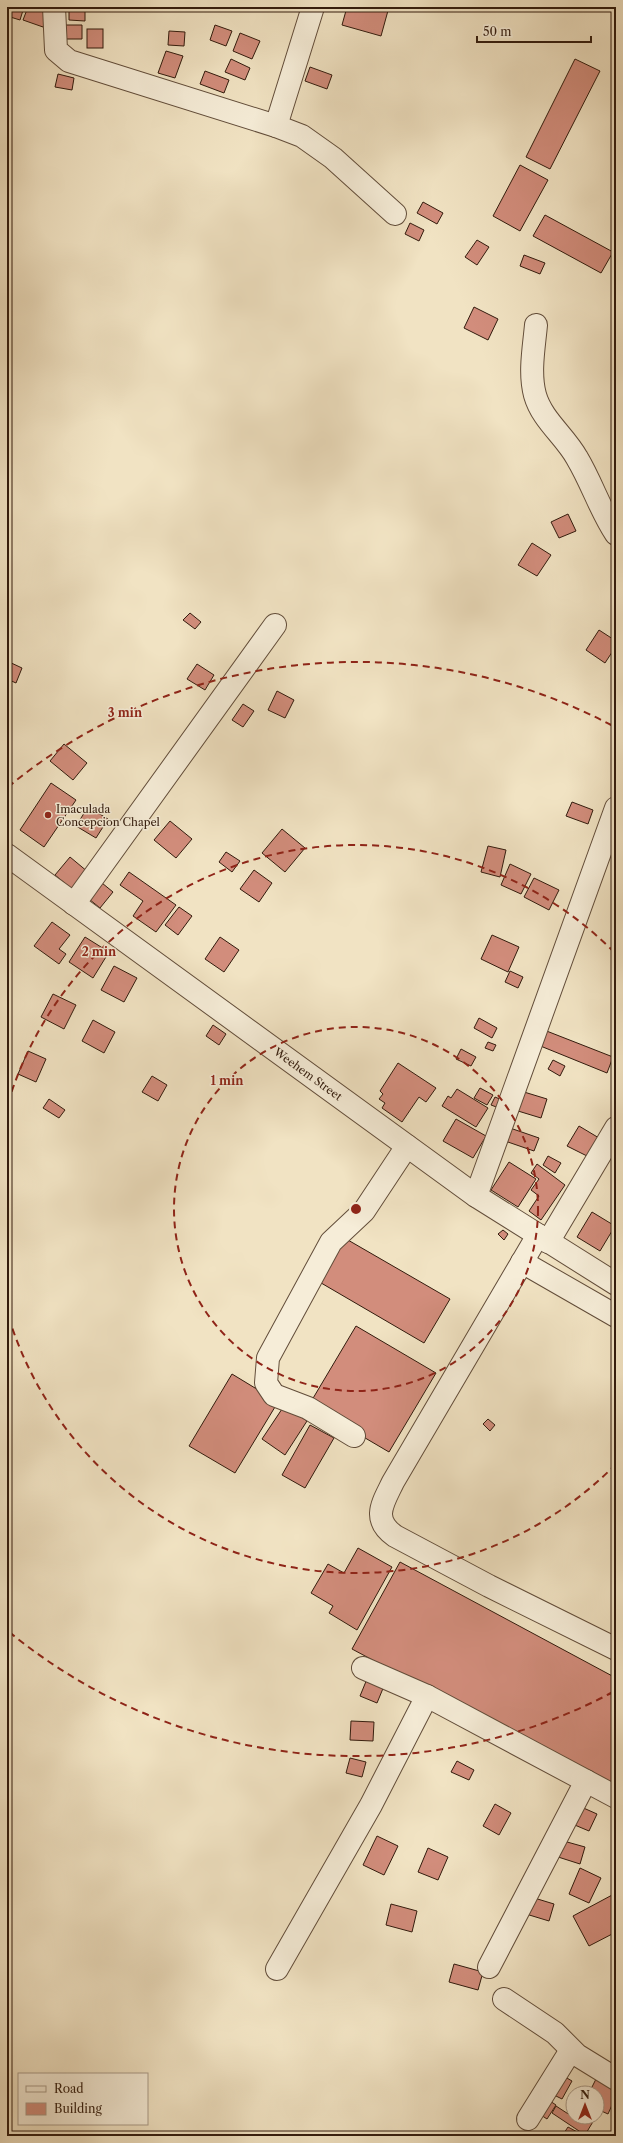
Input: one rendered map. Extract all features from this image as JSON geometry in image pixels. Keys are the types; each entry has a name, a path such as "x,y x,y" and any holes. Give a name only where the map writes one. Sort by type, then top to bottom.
{"street":[{"path":"54,7 56,50 69,61 276,126 302,136 333,158 396,214"},
{"path":"276,126 313,7"},
{"path":"536,325 532,384 535,397 546,417 577,456 604,517 616,534"},
{"path":"74,904 275,625"},
{"path":"476,1196 616,808"},
{"name":"Weehem Street","path":"7,855 476,1196 616,1284"},
{"path":"616,1128 543,1238 522,1262 393,1482 383,1504 381,1519 386,1530 395,1536 489,1586 616,1649"},
{"path":"354,1436 308,1408 274,1395 266,1383 268,1358 331,1242 364,1211 407,1146"},
{"path":"522,1262 616,1316"},
{"path":"362,1668 427,1696 616,1797"},
{"path":"276,1969 371,1805 427,1696"},
{"path":"489,1967 586,1781"},
{"path":"504,1999 555,2033 583,2060 616,2079"},
{"path":"528,2119 571,2050"}],"building":[{"path":"7,7 24,7 20,20 7,16"},
{"path":"28,7 50,7 43,27 23,20"},
{"path":"69,7 85,7 85,21 69,20"},
{"path":"260,7 260,8 247,8"},
{"path":"347,7 389,7 381,36 342,25"},
{"path":"60,25 82,25 82,39 59,39"},
{"path":"215,25 232,31 226,46 210,40"},
{"path":"87,29 103,29 103,48 87,48"},
{"path":"169,31 185,32 184,46 168,45"},
{"path":"240,33 260,41 252,59 233,51"},
{"path":"166,51 183,56 175,78 158,73"},
{"path":"231,59 250,68 245,80 225,72"},
{"path":"575,59 600,71 550,169 526,157"},
{"path":"310,67 332,75 327,89 305,81"},
{"path":"205,71 229,80 224,93 200,84"},
{"path":"58,74 74,78 72,90 55,87"},
{"path":"520,165 548,180 520,231 493,216"},
{"path":"423,202 443,213 437,224 417,213"},
{"path":"545,215 613,252 601,273 533,236"},
{"path":"410,223 424,230 419,241 405,234"},
{"path":"477,240 489,247 477,265 465,257"},
{"path":"524,255 545,263 540,274 520,266"},
{"path":"474,307 498,319 488,340 464,328"},
{"path":"568,514 576,531 559,538 551,522"},
{"path":"532,543 551,555 537,576 518,565"},
{"path":"190,613 201,622 195,629 183,620"},
{"path":"599,630 616,641 616,646 605,663 586,650"},
{"path":"7,661 22,668 16,683 7,679"},
{"path":"197,664 214,675 205,690 187,679"},
{"path":"277,691 294,700 285,718 268,710"},
{"path":"243,704 254,711 243,727 232,720"},
{"path":"64,744 87,763 73,780 50,761"},
{"name":"Imaculada Concepcion Chapel","path":"51,783 76,800 44,847 20,830"},
{"path":"572,802 593,810 588,824 566,816"},
{"path":"88,807 108,819 96,838 76,826"},
{"path":"170,821 192,839 176,858 154,840"},
{"path":"282,829 305,848 285,872 262,853"},
{"path":"488,846 506,850 500,877 481,872"},
{"path":"226,852 240,861 232,872 219,862"},
{"path":"70,857 88,872 73,890 55,875"},
{"path":"510,864 531,874 521,894 501,885"},
{"path":"254,870 272,883 259,902 240,889"},
{"path":"129,872 176,905 156,932 133,916 143,901 120,885"},
{"path":"534,878 559,890 549,910 524,897"},
{"path":"102,883 113,892 100,908 89,899"},
{"path":"179,907 192,916 178,935 165,925"},
{"path":"52,922 70,935 59,949 66,954 59,964 34,946"},
{"path":"492,935 519,947 508,972 481,959"},
{"path":"85,937 109,952 93,978 69,962"},
{"path":"220,937 239,950 224,972 205,959"},
{"path":"114,966 137,978 124,1002 101,990"},
{"path":"510,971 523,977 518,988 505,982"},
{"path":"53,994 76,1005 64,1029 41,1017"},
{"path":"479,1018 497,1028 492,1038 474,1028"},
{"path":"93,1020 115,1032 104,1053 82,1041"},
{"path":"213,1025 226,1034 219,1045 206,1036"},
{"path":"544,1030 613,1057 607,1073 538,1045"},
{"path":"488,1042 496,1045 493,1051 485,1048"},
{"path":"461,1049 476,1057 471,1066 456,1059"},
{"path":"28,1051 46,1059 36,1082 18,1074"},
{"path":"553,1060 565,1066 560,1076 548,1069"},
{"path":"398,1063 436,1088 426,1102 419,1097 402,1122 382,1108 385,1103 379,1099 383,1094 380,1091"},
{"path":"152,1076 167,1085 158,1101 142,1092"},
{"path":"480,1088 493,1095 487,1105 474,1098"},
{"path":"457,1089 488,1108 476,1127 442,1106 448,1096 451,1098"},
{"path":"524,1092 547,1099 541,1118 518,1111"},
{"path":"495,1097 502,1100 499,1108 491,1105"},
{"path":"49,1099 65,1110 59,1118 43,1108"},
{"path":"456,1119 486,1136 473,1158 443,1141"},
{"path":"579,1126 599,1138 589,1157 567,1146"},
{"path":"510,1128 539,1138 534,1151 505,1141"},
{"path":"548,1156 561,1163 555,1173 543,1165"},
{"path":"509,1162 536,1179 518,1207 491,1190"},
{"path":"537,1164 565,1185 541,1220 529,1211 539,1196 531,1190 539,1179 531,1173"},
{"path":"592,1212 615,1226 600,1251 577,1237"},
{"path":"503,1230 508,1234 504,1240 498,1234"},
{"path":"341,1236 450,1299 424,1343 316,1280"},
{"path":"616,1252 616,1260 612,1258"},
{"path":"356,1326 436,1373 389,1452 309,1405"},
{"path":"232,1374 278,1402 235,1473 189,1446"},
{"path":"284,1406 307,1421 285,1455 262,1439"},
{"path":"488,1419 495,1425 490,1431 483,1424"},
{"path":"310,1425 334,1438 305,1488 282,1475"},
{"path":"358,1548 392,1567 357,1630 329,1613 333,1606 311,1593 328,1564 344,1573"},
{"path":"400,1562 616,1678 616,1790 352,1649"},
{"path":"367,1679 384,1686 377,1703 360,1696"},
{"path":"351,1721 374,1722 373,1741 350,1740"},
{"path":"350,1758 366,1762 362,1777 346,1773"},
{"path":"457,1761 474,1770 469,1780 451,1772"},
{"path":"495,1804 511,1813 499,1835 483,1826"},
{"path":"579,1806 597,1814 589,1831 570,1823"},
{"path":"377,1836 398,1846 384,1875 363,1865"},
{"path":"560,1840 585,1847 580,1864 555,1856"},
{"path":"428,1848 448,1857 438,1880 418,1872"},
{"path":"580,1868 601,1878 589,1903 569,1894"},
{"path":"614,1894 616,1898 616,1932 589,1946 573,1916"},
{"path":"531,1897 554,1904 549,1921 526,1914"},
{"path":"391,1904 417,1911 412,1932 386,1925"},
{"path":"454,1964 483,1972 478,1990 449,1982"},
{"path":"560,2074 572,2081 570,2085 565,2085 565,2094 562,2099 550,2093"},
{"path":"597,2077 616,2085 616,2096 608,2114 605,2113 605,2085 593,2085"},
{"path":"547,2099 556,2105 547,2119 538,2113"},
{"path":"556,2106 565,2112 565,2122 552,2113"},
{"path":"570,2125 591,2125 585,2135"},
{"path":"568,2127 581,2134 579,2136 562,2136"}],"place":[{"name":"Imaculada Concepcion Chapel","path":"48,815"}]}
